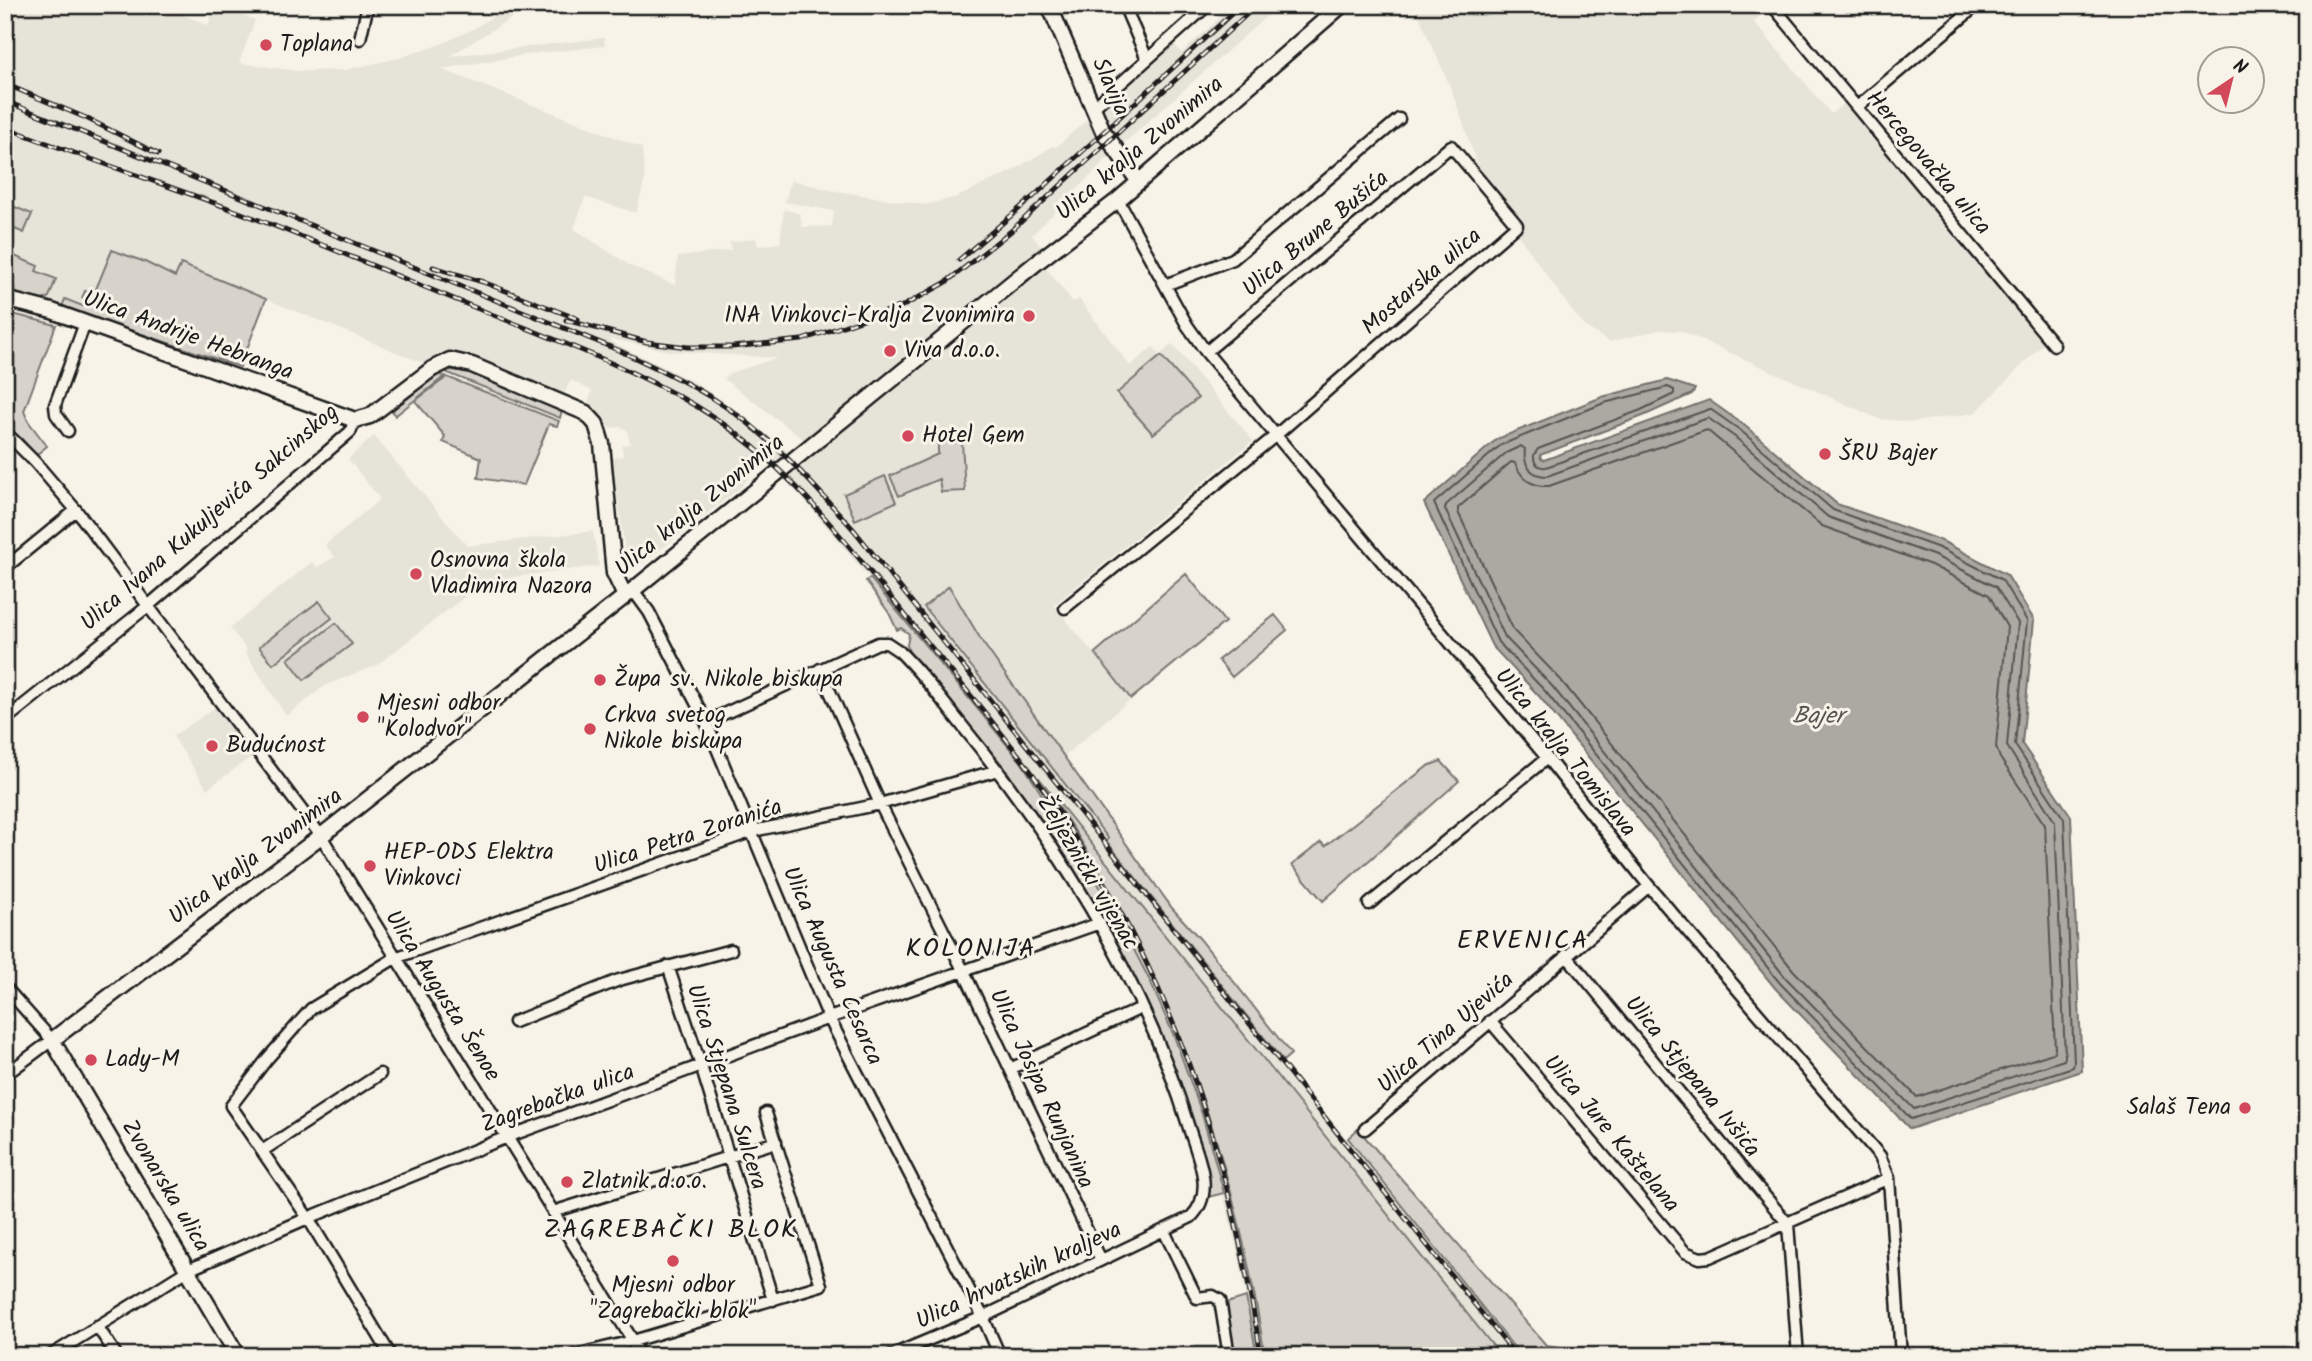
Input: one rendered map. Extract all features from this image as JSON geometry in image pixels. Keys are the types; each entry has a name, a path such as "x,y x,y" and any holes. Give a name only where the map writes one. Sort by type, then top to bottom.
{"main road":[{"name":"Slavija","path":"1049,5 1103,131 1139,182"},
{"name":"Ulica kralja Zvonimira","path":"52,1040 321,836 629,593 1036,263 1118,200 1342,5"},
{"name":"Ulica Andrije Hebranga","path":"5,299 52,311 355,420"},
{"name":"Ulica Ivana Kukuljevića Sakcinskog","path":"355,420 370,416 432,369 450,360 472,365 578,408 592,418 603,444 614,573 629,593"},
{"name":"Zvonarska ulica","path":"52,1040 238,1356"}],"street":[{"path":"360,39 368,5"},
{"path":"1124,5 1147,59"},
{"path":"1093,108 1208,5"},
{"name":"Hercegovačka ulica","path":"1772,5 2054,345"},
{"path":"1857,107 1977,5"},
{"path":"1165,285 1233,259 1399,119"},
{"name":"Ulica Brune Bušića","path":"1206,352 1451,146"},
{"name":"Mostarska ulica","path":"1275,436 1517,225 1451,146"},
{"name":"Ulica kralja Tomislava","path":"1118,200 1187,325 1206,352 1547,758 1649,886 1880,1156 1889,1178 1900,1356"},
{"path":"68,431 56,414 55,405 85,323"},
{"name":"Ulica Ivana Kukuljevića Sakcinskog","path":"5,720 148,606 350,432 355,420"},
{"name":"Ulica Augusta Šenoe","path":"5,432 76,510 321,836 633,1341 639,1356"},
{"path":"1065,608 1275,436"},
{"path":"5,568 76,510"},
{"name":"Ulica Augusta Cesarca","path":"629,593 649,612 706,722 829,1018 983,1317 1000,1356"},
{"name":"Željeznički vijenac","path":"820,668 878,643 887,643 908,659 998,770 1100,923 1141,1008 1179,1097 1200,1166 1205,1189 1204,1199"},
{"path":"706,722 820,668"},
{"name":"Ulica Josipa Runjanina","path":"820,668 880,804 964,972 1101,1260"},
{"path":"1369,904 1547,758"},
{"name":"Ulica Petra Zoranića","path":"262,1151 231,1106 267,1059 311,1009 396,958 752,831 880,804 998,770"},
{"name":"Ulica Tina Ujevića","path":"1365,1129 1566,954 1649,886"},
{"name":"Zagrebačka ulica","path":"50,1356 188,1270 308,1217 506,1138 829,1018 1100,923"},
{"path":"514,1022 619,980 732,950"},
{"name":"Ulica Stjepana Ivšića","path":"1566,954 1788,1224"},
{"name":"Ulica Stjepana Sulcera","path":"668,966 773,1300"},
{"path":"5,987 52,1040"},
{"path":"1010,1069 1141,1008"},
{"name":"Ulica Jure Kaštelana","path":"1490,1021 1685,1252 1700,1258 1710,1257 1788,1224"},
{"name":"Ulica kralja Zvonimira","path":"5,1075 52,1040"},
{"path":"380,1074 262,1151 308,1217 391,1356"},
{"path":"571,1356 633,1341 821,1285 766,1113"},
{"path":"553,1212 776,1142"},
{"path":"1798,1356 1788,1224 1889,1178"},
{"name":"Ulica hrvatskih kraljeva","path":"890,1356 983,1317 1164,1231 1191,1217 1204,1199"},
{"path":"1164,1231 1197,1298 1213,1296 1220,1300 1228,1356"},
{"path":"97,1326 117,1356"}],"shaded area":[{"path":"5,5 50,5 55,8 56,5 159,5 208,25 218,5 255,20 239,63 299,71 345,70 399,58 439,45 473,29 511,5 519,5 523,11 450,56 604,38 605,46 538,53 441,69 642,148 645,179 636,213 585,197 574,229 631,266 675,285 678,257 731,250 730,242 756,238 758,246 780,243 784,209 800,214 802,227 832,226 834,211 785,202 791,180 830,190 925,205 957,197 1014,170 1053,146 1055,148 1173,43 1182,53 1233,5 1279,5 1112,154 1032,235 1041,247 1034,253 1073,302 1079,299 1130,366 1153,347 1160,355 1172,344 1253,441 1054,605 1131,699 1063,757 983,643 950,587 925,607 1168,918 1521,1356 1501,1356 1039,778 1096,867 1134,936 1174,1020 1213,1127 1244,1242 1265,1356 1257,1356 1239,1257 1202,1114 1174,1036 1150,981 1110,903 1022,763 790,483 764,460 740,488 638,567 627,566 612,458 623,456 622,445 630,444 627,430 620,427 604,428 586,407 592,391 571,380 562,398 458,355 428,365 266,299 240,367 54,304 5,292","holes":["610,339 669,351 777,358 730,373 724,379 805,442 791,455 744,416 696,383"]},
{"path":"1414,5 1754,5 1762,14 1754,22 1831,114 1847,101 2045,342 1975,413 1913,422 1879,419 1681,331 1659,330 1609,342 1586,327 1573,312 1518,235 1522,231 1520,222 1478,166 1450,86"},
{"path":"5,203 32,214 24,233 5,225"},
{"path":"112,250 175,277 181,264 266,299 240,367 62,307 65,299 85,307 87,300 82,298 85,291 94,294"},
{"path":"5,252 38,266 36,271 56,279 49,297 41,301 5,292"},
{"path":"5,312 56,325 24,411 28,421 47,446 36,455 5,425"},
{"path":"1161,356 1198,398 1153,434 1117,393"},
{"path":"443,371 473,373 562,410 560,418"},
{"path":"438,374 445,376 395,416 394,409"},
{"path":"447,377 559,421 557,426 549,424 524,485 478,478 481,458 443,442 445,436 415,401"},
{"name":"Osnovna škola Vladimira Nazora","path":"374,436 467,546 593,531 599,566 485,581 377,665 326,685 286,716 245,652 247,650 230,628 312,562 317,567 335,557 325,545 380,499 348,459"},
{"path":"962,442 965,491 941,492 939,479 899,496 890,476 938,454 938,443"},
{"path":"885,476 896,502 855,520 844,494"},
{"path":"1186,574 1225,622 1131,699 1095,653"},
{"path":"870,578 1022,763 1110,903 1150,981 1174,1036 1202,1114 1224,1193 1208,1197 1192,1126 1177,1080 1044,829 1005,768 910,655 907,645 909,634 901,628 897,630 889,613 866,581"},
{"path":"949,586 983,643 1172,908 1200,939 1291,1054 1283,1061 1107,842 1108,838 924,607"},
{"path":"319,601 332,618 273,664 259,647"},
{"path":"1275,615 1287,630 1232,677 1218,660"},
{"path":"336,623 352,644 304,680 288,659"},
{"name":"Budućnost","path":"216,707 251,757 207,789 173,736"},
{"path":"1441,761 1459,781 1323,901 1292,865 1321,842 1325,846 1428,766"},
{"path":"1038,778 1501,1356 1265,1356 1234,1203 1212,1127 1186,1053 1156,981 1122,911 1082,843"},
{"path":"1358,1129 1546,1345 1583,1350 1590,1356 1521,1356 1348,1138"},
{"path":"1246,1297 1257,1356 1233,1356 1227,1303"}],"water":[{"name":"Bajer","path":"1667,380 1695,389 1692,394 1643,416 1540,455 1541,459 1709,400 1744,425 1837,504 1942,541 2007,575 2034,620 2022,744 2071,816 2082,1071 1910,1129 1775,988 1539,696 1492,646 1424,503 1497,439 1602,397"}],"railway":[{"path":"959,260 1033,197 1241,5"},
{"path":"566,320 647,342 688,347 732,347 802,340 905,305 945,283 1011,231 1257,5"},
{"path":"5,84 86,118 158,154"},
{"path":"5,101 618,350 693,387 728,408 774,445 854,530 1516,1356"},
{"path":"5,127 267,223 617,366 696,406 756,449 783,473 832,526 1021,758 1054,804 1104,884 1134,939 1185,1053 1205,1112 1238,1233 1261,1356"},
{"path":"433,267 483,282 578,319"}],"place":[{"name":"Toplana","path":"266,45"},
{"name":"INA Vinkovci-Kralja Zvonimira","path":"1029,316"},
{"name":"Viva d.o.o.","path":"890,351"},
{"name":"Hotel Gem","path":"908,436"},
{"name":"ŠRU Bajer","path":"1825,454"},
{"name":"Osnovna škola Vladimira Nazora","path":"416,574"},
{"name":"Župa sv. Nikole biskupa","path":"600,680"},
{"name":"Mjesni odbor \"Kolodvor\"","path":"363,717"},
{"name":"Crkva svetog Nikole biskupa","path":"590,729"},
{"name":"Budućnost","path":"212,746"},
{"name":"HEP-ODS Elektra Vinkovci","path":"370,866"},
{"name":"Lady-M","path":"91,1060"},
{"name":"Salaš Tena","path":"2245,1108"},
{"name":"Zlatnik d.o.o.","path":"567,1182"},
{"name":"Mjesni odbor \"Zagrebački blok\"","path":"673,1261"}],"district":[{"name":"ERVENICA","path":"1523,941"},
{"name":"KOLONIJA","path":"971,949"},
{"name":"ZAGREBAČKI BLOK","path":"671,1230"}]}
